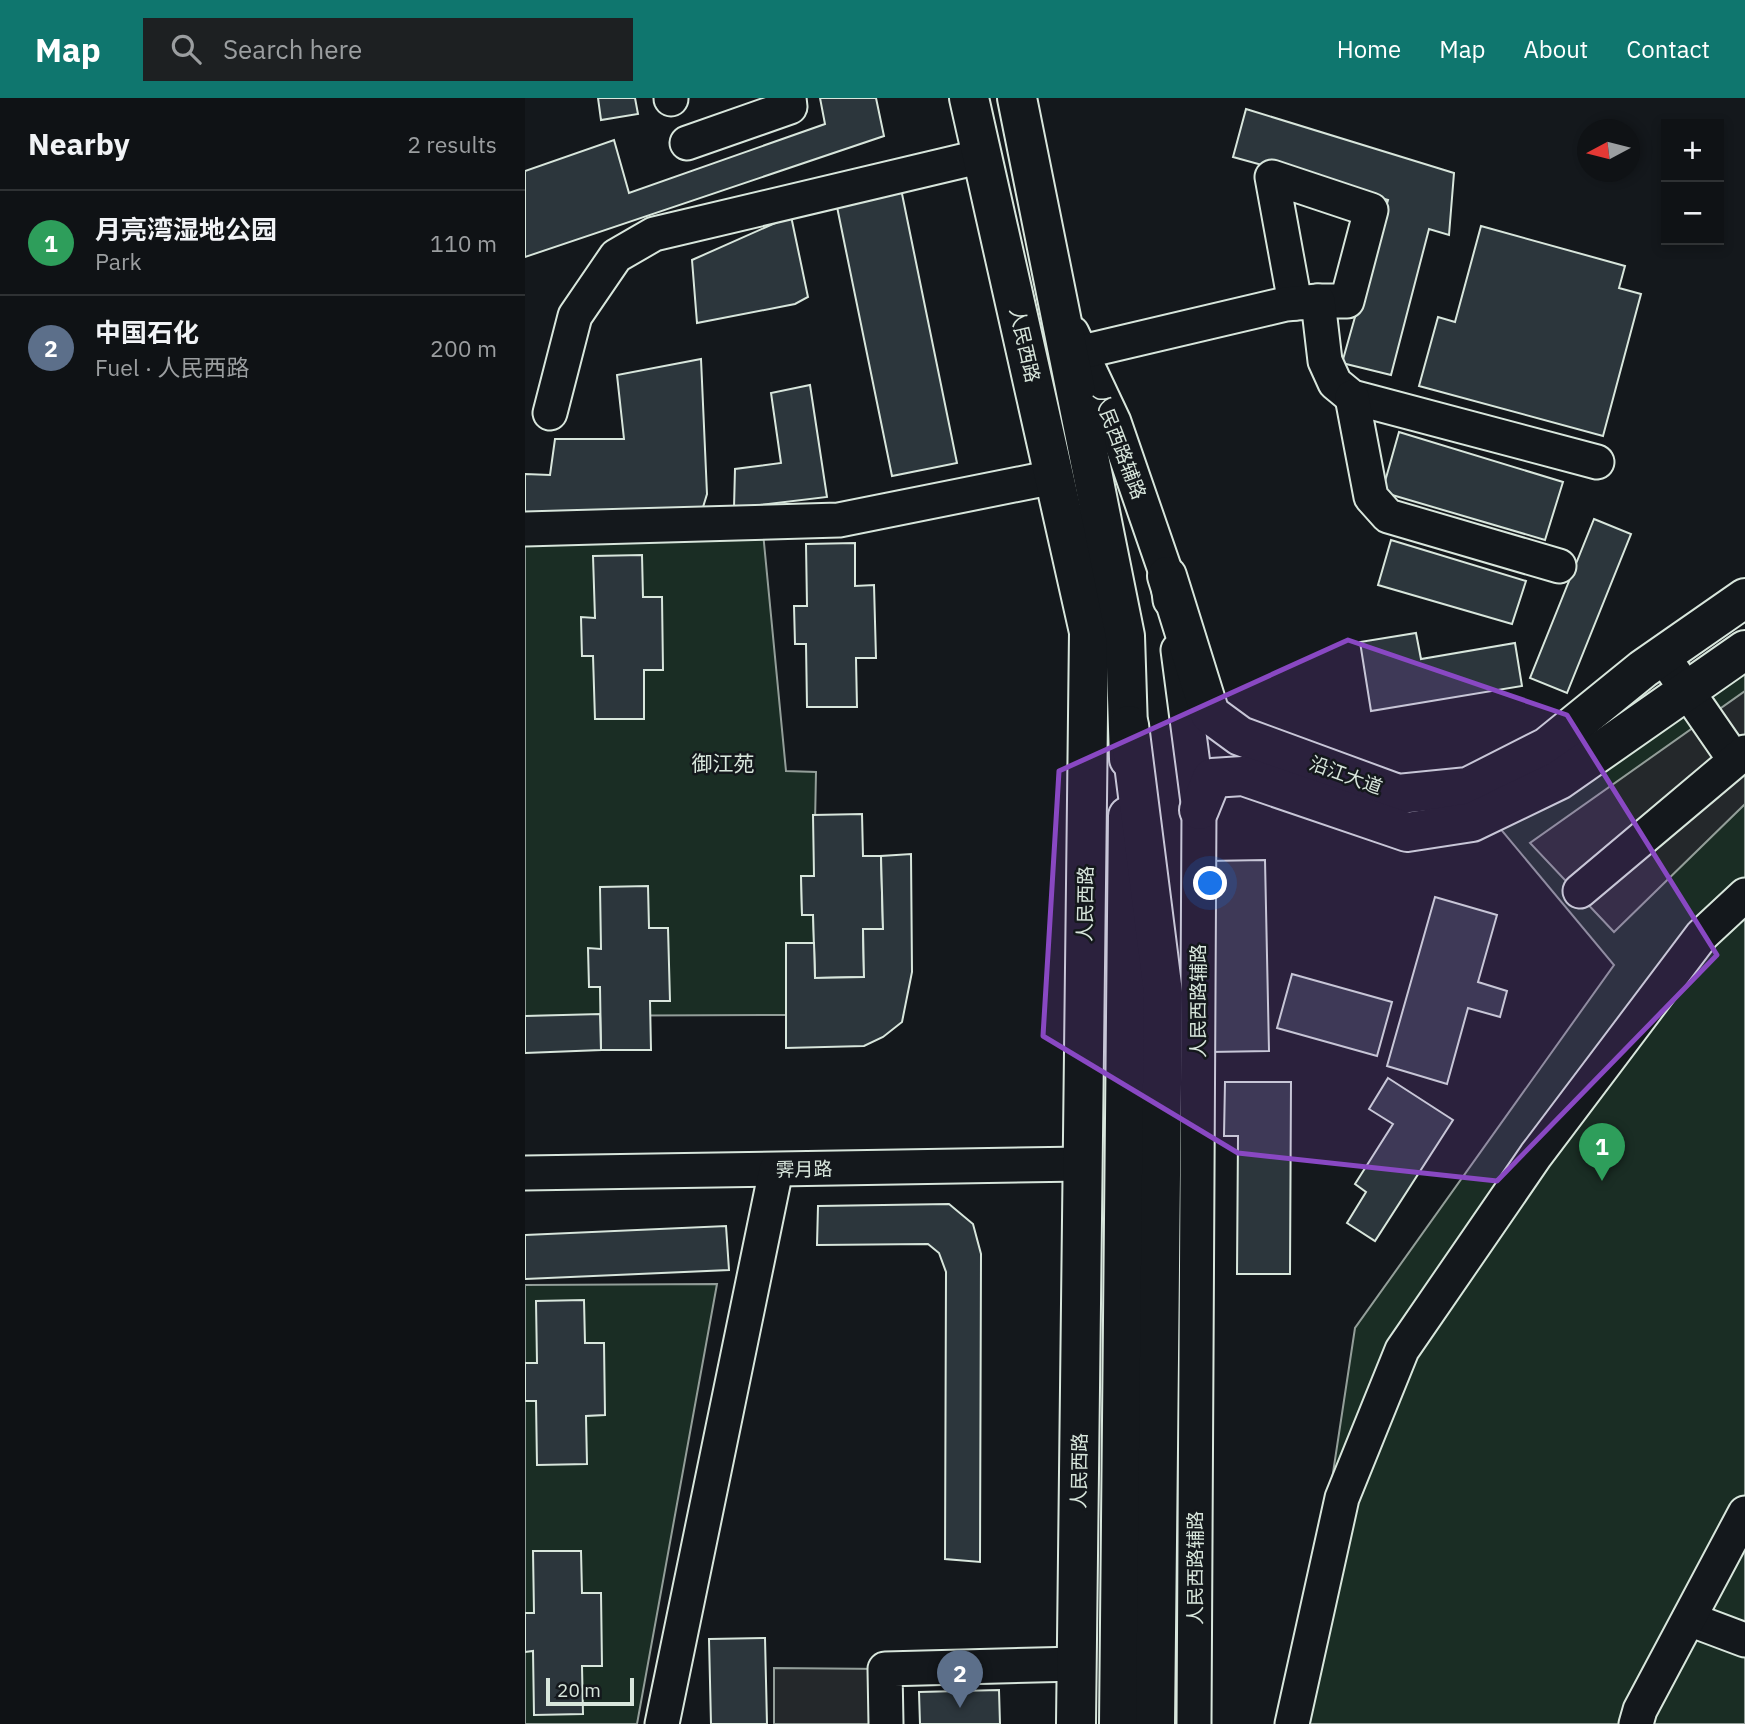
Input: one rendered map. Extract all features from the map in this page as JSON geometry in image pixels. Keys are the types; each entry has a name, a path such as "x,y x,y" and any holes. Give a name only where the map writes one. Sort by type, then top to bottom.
{"main road":[{"name":"人民西路","path":"969,98 1089,632 1076,1724"},
{"name":"人民西路","path":"1017,98 1125,636 1129,725 1119,1724"},
{"name":"沿江大道","path":"1167,576 1210,714 1240,736 1398,794 1468,787 1547,747 1663,656 1745,598"},
{"name":"沿江大道","path":"1199,810 1212,778 1243,776 1407,832 1472,822 1559,780 1745,650"},
{"path":"1129,725 1163,992 1155,1724"}],"street":[{"path":"687,143 790,107 789,98"},
{"path":"550,412 575,316 616,256 654,234 983,156"},
{"name":"人民西路辅路","path":"1058,302 1114,422 1167,576 1199,810 1194,1724"},
{"path":"1082,352 1306,302 1335,383 1352,397 1597,462"},
{"path":"1352,397 1371,497 1388,516 1559,566"},
{"path":"525,529 839,520 1054,477"},
{"path":"1580,891 1739,755 1685,690 1663,656"},
{"path":"1292,1724 1342,1498 1402,1350 1544,1144 1702,935 1745,895"},
{"name":"霁月路","path":"525,1173 1083,1164"},
{"path":"662,1724 776,1170"},
{"path":"1636,1724 1640,1710 1745,1513"},
{"path":"1689,1619 1745,1640"},
{"path":"886,1724 885,1669 1077,1664"}],"highlighted area":[{"path":"1348,640 1567,715 1717,955 1497,1181 1238,1153 1043,1036 1059,771"}],"green space":[{"path":"762,522 786,771 816,772 814,876 801,877 802,914 813,915 814,943 786,944 786,1015 525,1016 525,529"},
{"path":"1745,638 1745,1724 1292,1724 1302,1677 1355,1328 1614,965 1478,802"},
{"path":"717,1284 637,1724 525,1724 525,1285"}],"shaded area":[{"path":"1745,691 1745,804 1614,932 1530,843"},
{"path":"774,1668 885,1669 886,1724 774,1724"}],"building":[{"path":"598,98 635,98 638,114 601,120"},
{"path":"820,98 876,98 884,136 525,257 525,171 614,140 629,193 825,124"},
{"path":"1246,109 1454,173 1449,235 1429,229 1391,375 1342,363 1388,200 1233,157"},
{"path":"900,184 957,463 892,476 835,197"},
{"path":"791,216 808,297 795,304 697,323 692,260"},
{"path":"1481,226 1625,266 1619,288 1641,294 1603,436 1419,386 1438,317 1455,322"},
{"path":"701,359 707,494 700,517 525,519 525,474 550,475 555,439 624,439 617,375"},
{"path":"810,385 827,497 734,508 735,469 781,463 771,393"},
{"path":"1399,432 1563,482 1545,540 1382,492"},
{"path":"1594,519 1631,534 1567,693 1530,678"},
{"path":"1391,540 1526,581 1512,624 1378,585"},
{"path":"855,543 855,586 874,585 876,658 856,658 857,707 807,707 806,644 795,644 794,606 807,606 806,544"},
{"path":"642,555 643,597 662,597 663,670 644,670 644,719 595,719 593,656 582,656 581,617 595,618 593,556"},
{"path":"1416,633 1421,659 1515,643 1522,686 1371,711 1360,642"},
{"path":"862,814 863,856 881,856 883,929 863,929 864,977 815,978 813,915 802,915 801,876 814,876 813,815"},
{"path":"911,854 912,972 902,1022 883,1037 864,1046 786,1048 786,943 814,943 815,978 864,977 863,929 883,929 881,856"},
{"path":"1265,860 1269,1051 1210,1052 1207,861"},
{"path":"648,886 649,928 668,928 670,1001 650,1001 651,1050 601,1050 600,987 589,987 588,948 601,949 600,887"},
{"path":"1435,897 1497,915 1478,982 1507,991 1500,1017 1468,1008 1447,1084 1387,1066"},
{"path":"1292,974 1392,1002 1377,1056 1277,1028"},
{"path":"600,1014 601,1050 525,1053 525,1016"},
{"path":"1388,1078 1453,1120 1375,1241 1347,1223 1366,1192 1355,1184 1393,1124 1369,1109"},
{"path":"1225,1082 1291,1082 1290,1274 1237,1274 1238,1136 1224,1136"},
{"path":"949,1204 973,1224 981,1254 980,1562 945,1559 946,1272 939,1253 928,1244 817,1245 818,1206"},
{"path":"726,1226 729,1270 525,1279 525,1235"},
{"path":"584,1300 585,1343 604,1343 605,1415 586,1416 587,1464 537,1465 536,1401 525,1401 525,1363 537,1363 536,1301"},
{"path":"533,1551 581,1551 582,1593 601,1593 602,1666 582,1666 583,1714 534,1715 533,1651 525,1652 525,1613 534,1613"},
{"path":"765,1638 767,1724 711,1724 709,1639"},
{"path":"999,1690 1000,1724 920,1724 919,1692"}],"place":[{"name":"月亮湾湿地公园","path":"1602,1181"},
{"name":"中国石化","path":"960,1708"}],"district":[{"name":"御江苑","path":"723,763"}]}
